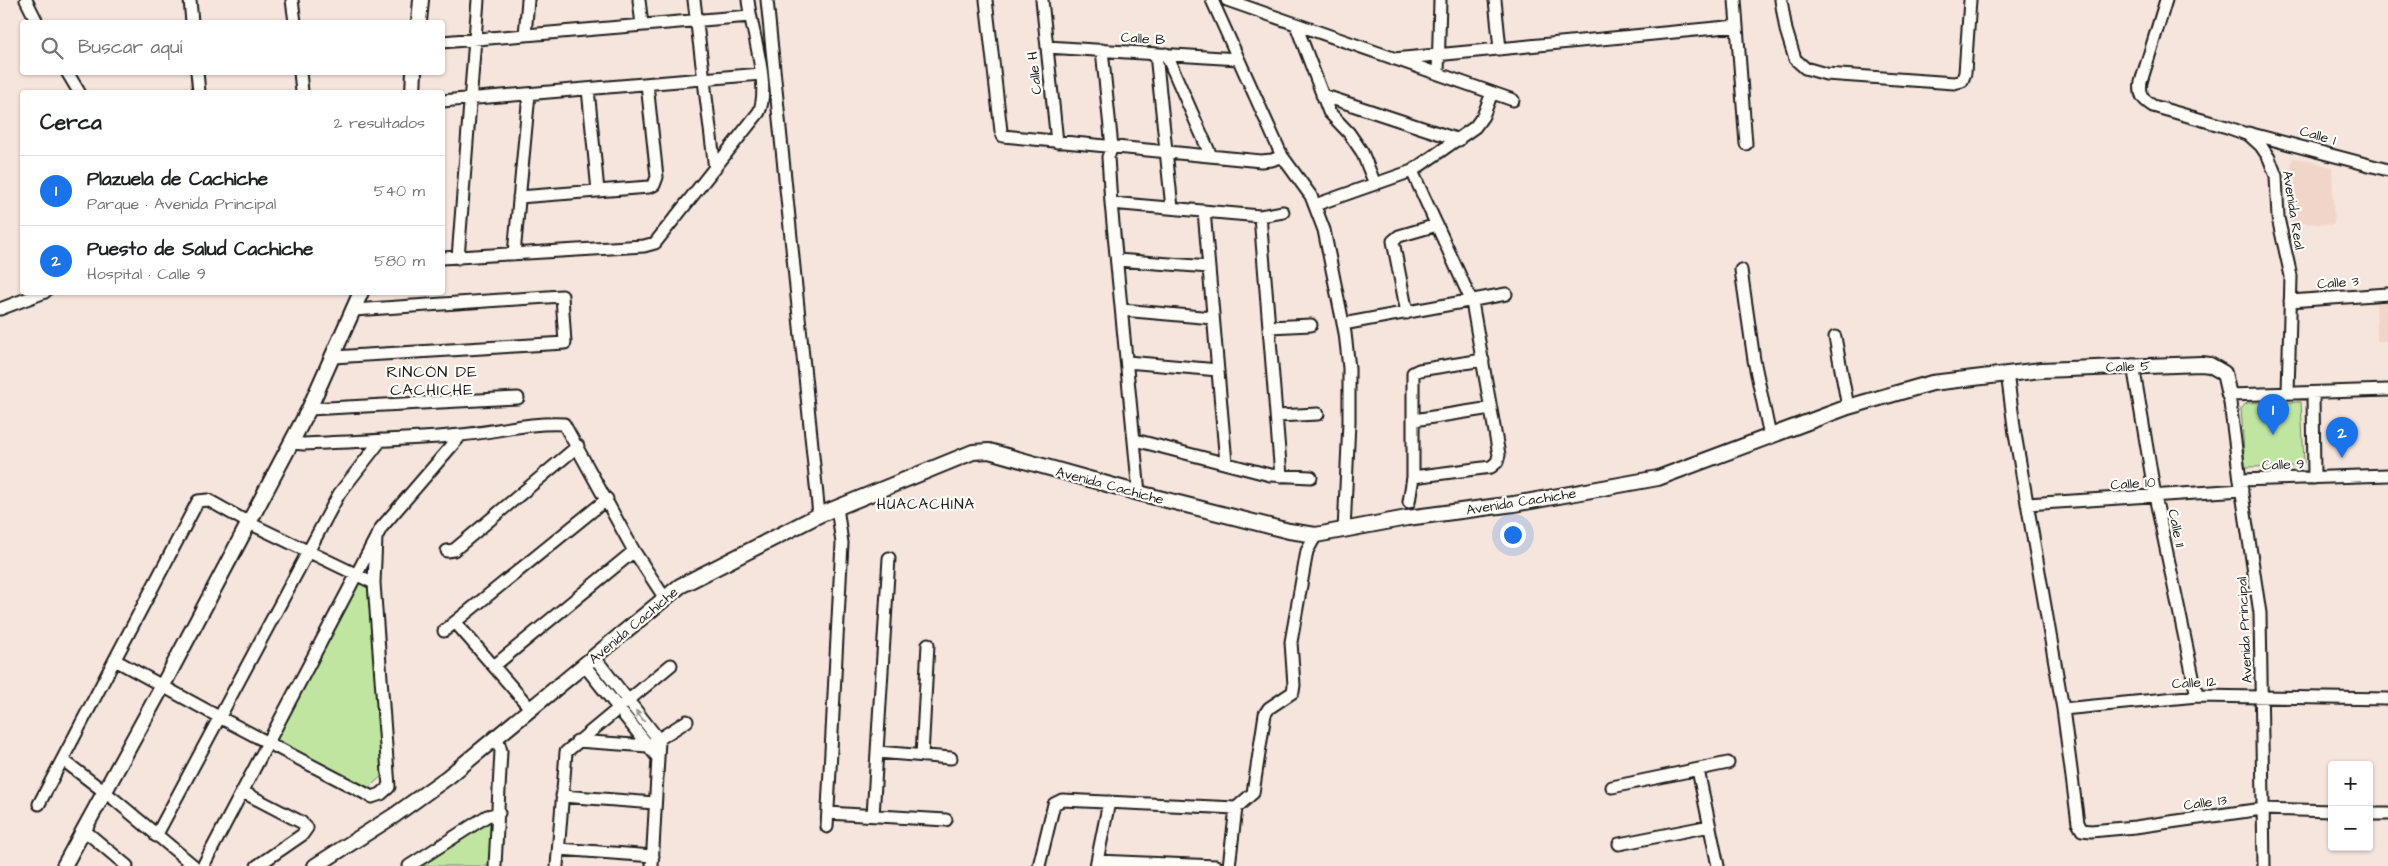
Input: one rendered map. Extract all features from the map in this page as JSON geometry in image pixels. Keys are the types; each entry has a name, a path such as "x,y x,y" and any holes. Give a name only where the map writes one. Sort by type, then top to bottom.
{"street":[{"path":"26,0 36,20"},
{"path":"190,0 192,20"},
{"path":"292,0 295,20"},
{"path":"419,20 421,0"},
{"path":"458,258 478,0"},
{"path":"525,35 528,0"},
{"path":"639,0 642,25"},
{"path":"694,0 715,169"},
{"path":"445,258 644,246 655,243 715,169 759,112 763,104 761,74 748,0"},
{"path":"767,0 818,515"},
{"path":"986,0 1001,131 1008,137 1260,161 1272,160 1282,156"},
{"name":"Calle H","path":"1042,0 1058,142"},
{"path":"1212,0 1282,156 1301,179 1315,205 1324,230 1343,324 1349,368 1350,422 1344,531"},
{"path":"1227,0 1513,100"},
{"path":"1438,74 1440,0"},
{"path":"1495,0 1500,49"},
{"path":"1735,0 1746,144"},
{"path":"1781,0 1786,30 1795,59 1805,68 1826,74 1946,82 1962,81 1965,73 1970,0"},
{"name":"Avenida Real","path":"2166,0 2141,82 2141,95 2145,101 2153,106 2249,135 2261,146 2276,176 2278,218 2290,276 2288,393"},
{"path":"445,42 750,16"},
{"path":"1296,25 1328,112 1350,133 1362,152 1375,184"},
{"path":"1394,59 1737,26"},
{"name":"Calle B","path":"1047,47 1238,59"},
{"path":"1102,50 1112,147 1108,157 1139,493"},
{"path":"1161,54 1172,208"},
{"path":"1161,54 1211,156"},
{"path":"445,101 761,74"},
{"path":"68,75 78,90"},
{"path":"197,75 199,90"},
{"path":"300,75 302,90"},
{"path":"413,90 414,75"},
{"path":"519,197 649,188 654,185 657,177 647,84"},
{"path":"588,89 598,191"},
{"path":"1315,205 1412,171 1475,128 1483,116 1492,93"},
{"path":"514,254 528,94"},
{"path":"1322,95 1459,140"},
{"name":"Calle 1","path":"2239,131 2388,170"},
{"path":"1412,171 1472,302 1499,455 1498,462 1491,467 1413,478"},
{"path":"1112,203 1260,216 1284,212"},
{"path":"1204,211 1226,463"},
{"path":"1260,216 1281,476"},
{"path":"1406,313 1393,241 1398,236 1437,225"},
{"path":"1117,260 1209,267"},
{"path":"1741,270 1754,360 1770,436"},
{"path":"1343,324 1472,302 1506,294"},
{"name":"Calle 3","path":"2290,301 2388,294"},
{"path":"0,309 37,295"},
{"path":"64,866 162,687 291,443 333,357 360,295"},
{"path":"333,357 565,343 562,296 354,310"},
{"path":"1122,310 1213,318"},
{"path":"1270,327 1311,325"},
{"path":"1835,337 1848,407"},
{"path":"1409,502 1413,478 1414,420 1412,373 1419,370 1483,360"},
{"path":"1126,362 1218,370"},
{"name":"Calle 5","path":"2007,373 2133,366 2210,365 2224,373 2230,394"},
{"name":"Calle 11","path":"2133,366 2155,496 2197,696"},
{"path":"2007,373 2027,504 2063,709"},
{"name":"Avenida Cachiche","path":"315,866 448,778 530,708 590,662 664,597 699,575 818,515 973,452 989,451 1139,493 1289,531 1316,535 1407,518 1514,504 1658,478 1848,407 1932,383 2007,373"},
{"path":"2230,394 2388,390"},
{"path":"2313,393 2314,478"},
{"name":"Avenida Principal","path":"2230,394 2260,613 2264,866"},
{"path":"308,409 518,398"},
{"path":"1414,420 1491,408"},
{"path":"1277,416 1318,414"},
{"path":"291,443 461,435 534,424 564,424 578,446 634,551 664,597"},
{"path":"203,866 358,575 381,528 461,435"},
{"path":"156,836 339,494 381,440"},
{"path":"1135,440 1281,476 1311,477"},
{"path":"447,551 454,550 578,446"},
{"name":"Calle 9","path":"2241,485 2314,478 2388,475"},
{"name":"Calle 10","path":"2027,504 2155,496 2241,485"},
{"path":"40,804 198,501 208,500 249,523 374,583"},
{"path":"444,631 607,500"},
{"path":"827,827 842,543 836,508"},
{"path":"1229,866 1236,808 1252,793 1265,714 1269,708 1293,692 1291,642 1307,551 1316,535"},
{"path":"115,660 162,687 372,797 381,794 388,787 374,583 376,538"},
{"path":"494,666 634,551"},
{"path":"873,816 889,558"},
{"path":"456,622 530,708"},
{"path":"922,756 928,644"},
{"path":"559,849 653,861 658,758 654,743 590,662"},
{"path":"557,866 566,752 577,741 671,666"},
{"name":"Calle 12","path":"2063,709 2197,696 2262,695 2388,699"},
{"name":"Calle 13","path":"2063,709 2078,823 2082,830 2091,831 2135,827 2262,809 2328,812"},
{"path":"577,741 654,743 687,721"},
{"path":"495,866 501,751 497,737"},
{"path":"877,752 951,758"},
{"path":"63,760 105,792 194,866"},
{"path":"1612,787 1728,763"},
{"path":"1698,770 1718,866"},
{"path":"243,792 301,822 307,828 302,835 257,866"},
{"path":"562,796 655,803"},
{"path":"1039,866 1054,804 1062,800 1236,808"},
{"path":"1109,802 1097,864 1216,866"},
{"path":"409,866 487,816 499,812"},
{"path":"828,813 946,820"},
{"path":"2373,814 2388,814"},
{"path":"1619,844 1710,826"},
{"path":"84,830 127,866"}],"shaded area":[{"path":"2292,158 2332,167 2334,225 2289,222"},
{"path":"2388,302 2388,341 2377,341 2376,303"}],"green space":[{"path":"2301,402 2304,463 2301,466 2245,467 2241,408 2247,403"},
{"path":"357,580 371,586 382,776 368,788 273,739"},
{"path":"489,819 494,820 491,866 415,866"}],"place":[{"name":"Plazuela de Cachiche","path":"2273,435"},
{"name":"Puesto de Salud Cachiche","path":"2342,458"}],"district":[{"name":"RINCÓN DE CACHICHE","path":"432,380"},
{"name":"HUACACHINA","path":"926,504"}]}
